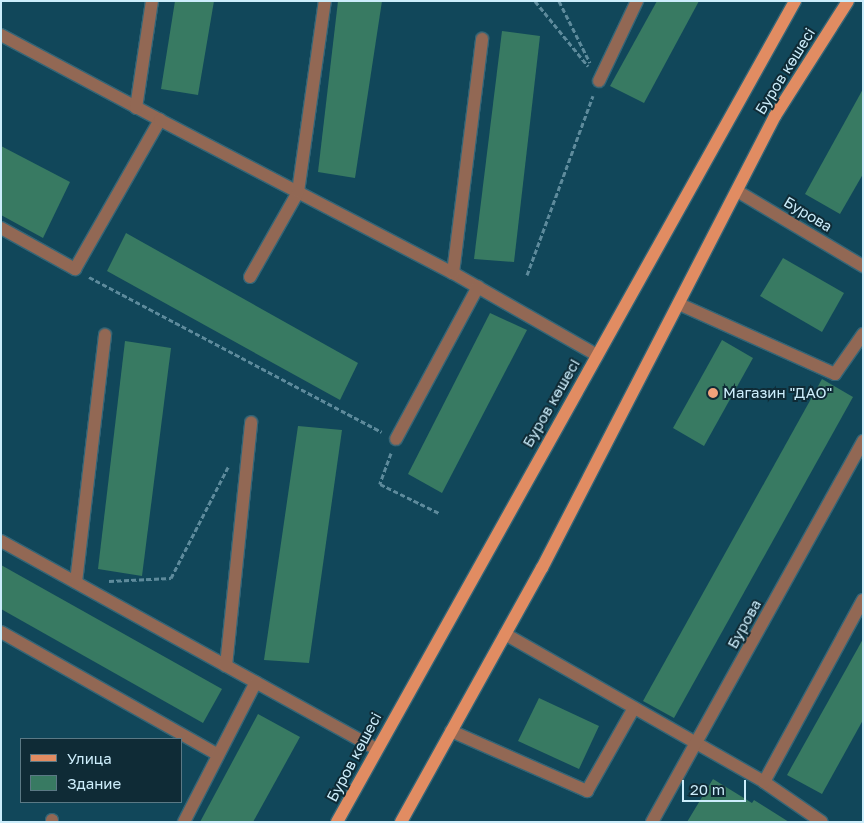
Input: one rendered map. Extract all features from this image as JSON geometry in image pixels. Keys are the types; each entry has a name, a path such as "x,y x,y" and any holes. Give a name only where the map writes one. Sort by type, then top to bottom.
{"main road":[{"name":"Буров көшесі","path":"337,822 376,749 795,1"},
{"name":"Буров көшесі","path":"401,822 505,634 776,116 848,1"}],"street":[{"path":"136,108 152,1"},
{"path":"250,277 298,192 325,1"},
{"path":"599,81 638,1"},
{"path":"1,35 136,108 453,273 597,355"},
{"path":"453,273 482,39"},
{"path":"1,228 75,269 160,120"},
{"name":"Бурова","path":"737,191 863,266"},
{"path":"396,439 478,287"},
{"path":"679,304 835,374 863,334"},
{"path":"76,582 105,335"},
{"path":"226,666 251,422"},
{"name":"Бурова","path":"652,822 863,441"},
{"path":"1,541 376,749"},
{"path":"764,782 863,600"},
{"path":"1,632 217,754"},
{"path":"505,634 764,782 822,822"},
{"path":"184,822 217,754 256,682"},
{"path":"452,731 587,791 634,708"}],"path":[{"path":"535,1 599,81"},
{"path":"527,275 599,81 559,1"},
{"path":"75,269 396,439 380,484 439,513"},
{"path":"104,581 171,578 234,457"}],"building":[{"path":"175,1 214,1 198,95 161,89"},
{"path":"338,1 382,1 355,178 318,172"},
{"path":"657,1 699,1 644,103 610,86"},
{"path":"502,31 540,36 514,262 474,259"},
{"path":"863,89 863,174 840,214 805,194"},
{"path":"1,146 70,182 43,238 1,215"},
{"path":"126,233 358,363 340,400 107,271"},
{"path":"783,258 844,293 822,332 760,296"},
{"path":"490,313 527,330 442,493 408,474"},
{"name":"Магазин \"ДАО\"","path":"722,340 753,358 704,446 673,428"},
{"path":"125,341 171,348 142,576 98,569"},
{"path":"822,379 853,397 674,718 643,701"},
{"path":"298,426 342,430 309,663 264,660"},
{"path":"1,565 222,689 203,723 1,609"},
{"path":"863,639 863,720 822,794 787,775"},
{"path":"539,698 599,726 579,769 518,741"},
{"path":"258,714 300,737 253,822 200,822"},
{"path":"713,779 752,803 754,800 789,822 687,822"}],"place":[{"name":"Магазин \"ДАО\"","path":"713,393"}]}
